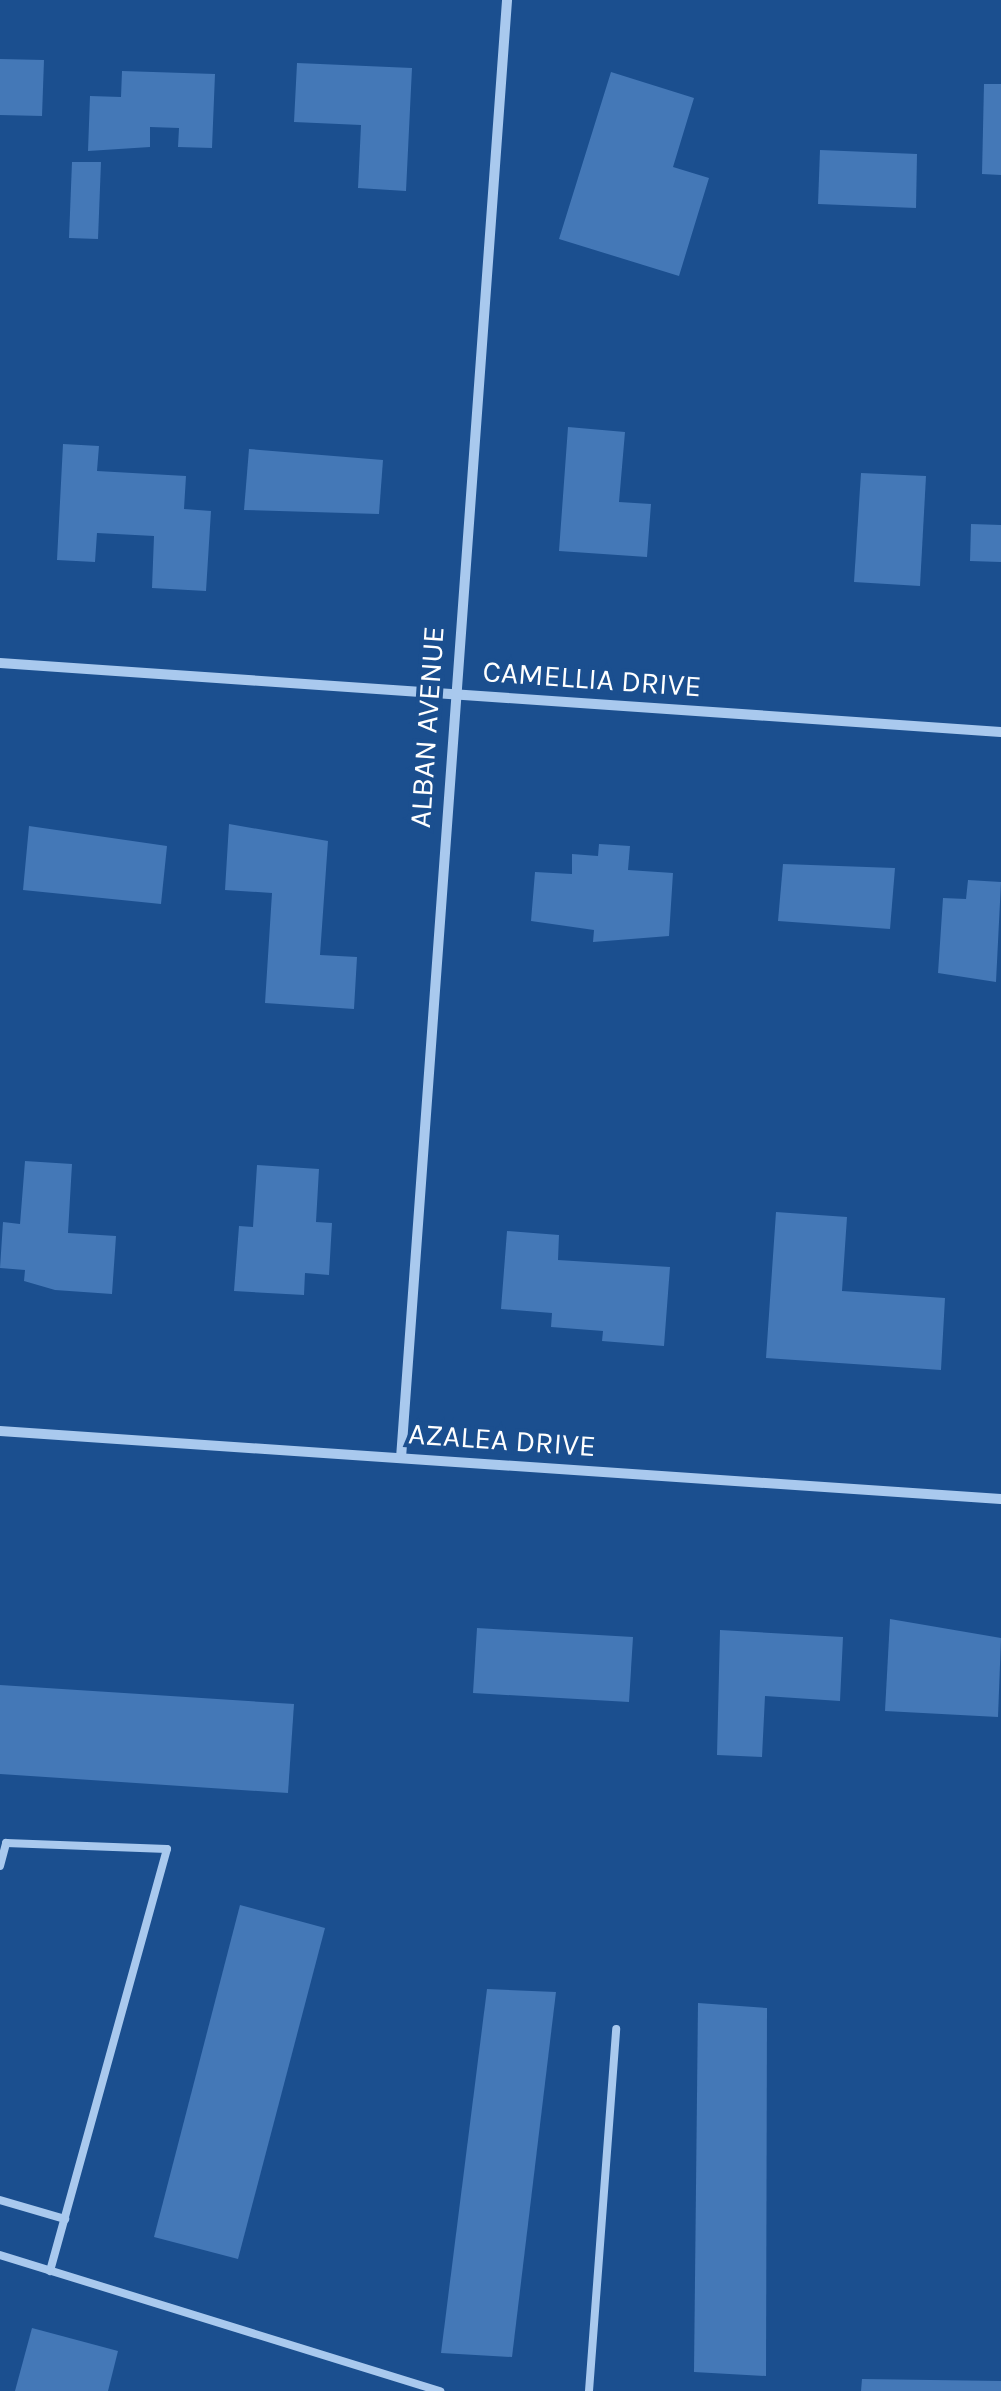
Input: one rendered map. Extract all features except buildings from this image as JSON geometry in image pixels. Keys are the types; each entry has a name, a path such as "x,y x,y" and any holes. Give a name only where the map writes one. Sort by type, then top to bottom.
{"street":[{"name":"ALBAN AVENUE","path":"401,1458 454,694 508,0"},
{"name":"CAMELLIA DRIVE","path":"0,663 1001,732"},
{"name":"AZALEA DRIVE","path":"0,1431 1001,1499"}],"lane":[{"path":"0,1866 6,1843 166,1849 50,2271"},
{"path":"589,2391 616,2029"},
{"path":"0,2200 65,2219"},
{"path":"0,2255 440,2391"}]}
